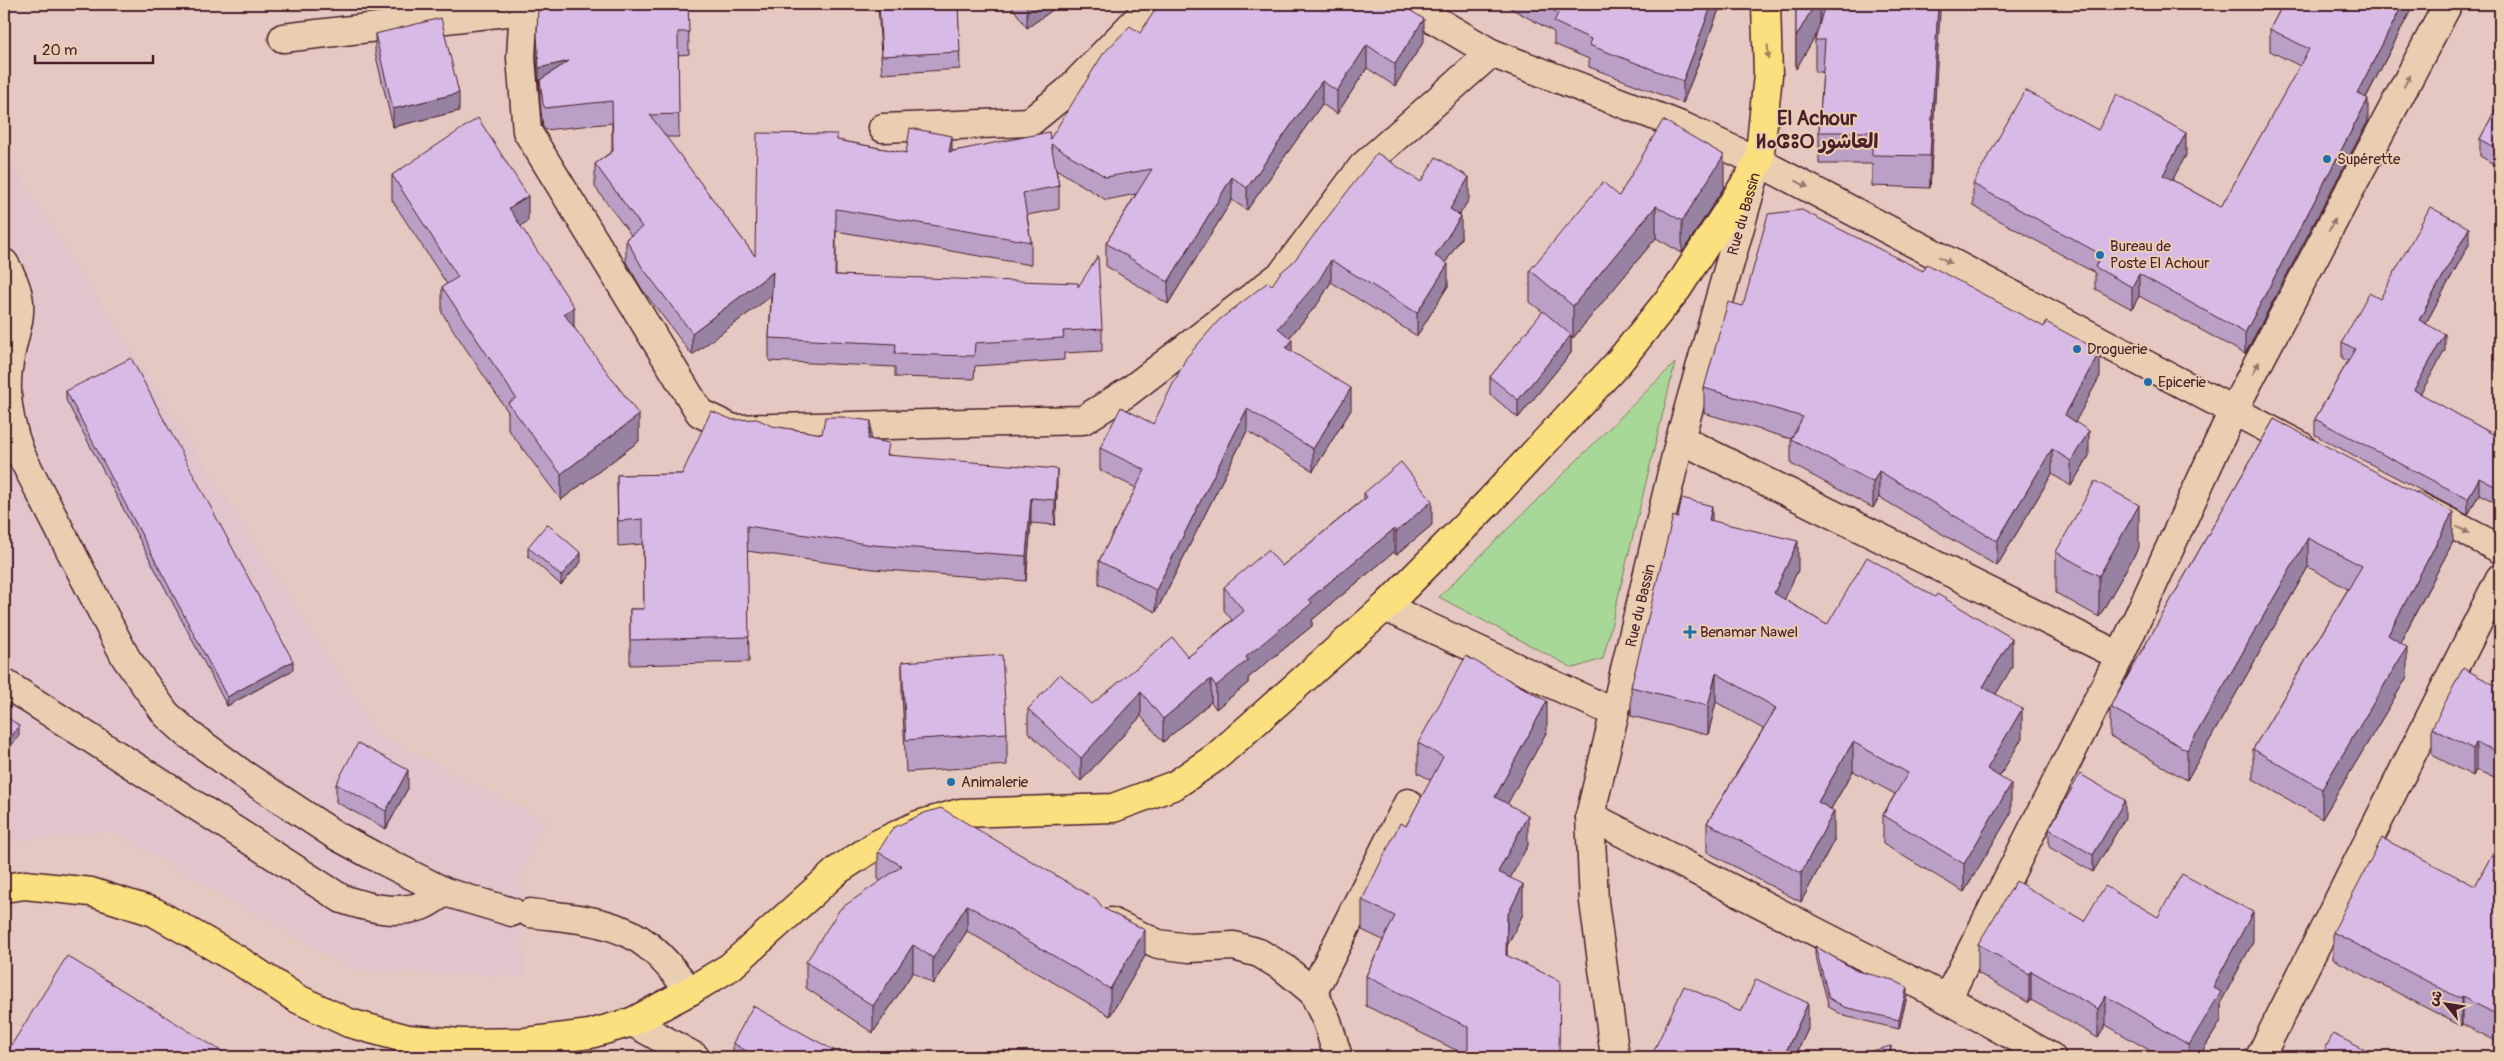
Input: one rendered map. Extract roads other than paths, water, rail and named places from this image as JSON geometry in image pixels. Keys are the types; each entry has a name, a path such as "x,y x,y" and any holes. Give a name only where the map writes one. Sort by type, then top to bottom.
{"main road":[{"path":"4,888 25,885 91,892 154,912 238,960 296,998 349,1023 408,1039 461,1043 526,1042 590,1034 632,1022 690,991 730,967 838,870 878,844 918,826 960,813 1113,808 1175,785 1216,757 1385,607 1488,503 1617,364 1678,288 1758,162 1768,75 1766,4"}],"street":[{"path":"883,128 1030,122 1068,91 1152,4"},
{"path":"1408,4 1491,53 1684,127 1758,162 2319,456"},
{"path":"1947,999 2120,656 2233,411 2448,4"},
{"path":"282,38 524,7 521,58 527,131 700,413 733,429 1083,420 1128,392 1282,274 1363,166 1491,53"},
{"name":"Rue du Bassin","path":"1615,1057 1594,902 1590,816 1680,439 1758,162"},
{"path":"4,263 13,279 19,298 20,317 8,368 6,398 11,427 21,455 126,658 166,714 212,754 335,835 445,892 521,912 593,921 622,930 646,944 670,967 690,991"},
{"path":"1680,439 2120,656"},
{"path":"2397,496 2500,549"},
{"path":"2260,1057 2500,578"},
{"path":"1385,607 1614,712"},
{"path":"4,683 342,899 361,905 401,909 421,906 445,892"},
{"path":"1313,992 1408,803"},
{"path":"1590,816 1947,999 2051,1057"},
{"path":"1110,922 1158,944 1189,948 1234,946 1259,953 1284,968 1313,992 1327,1021 1338,1057"},
{"path":"632,1022 695,1057"}],"place":[{"name":"Supérette","path":"2327,159"},
{"name":"Bureau de Poste El Achour","path":"2100,255"},
{"name":"Droguerie","path":"2077,349"},
{"name":"Epicerie","path":"2148,382"},
{"name":"Benamar Nawel","path":"1690,632"},
{"name":"Animalerie","path":"951,782"}],"district":[{"name":"El Achour ⵍⴰⵛⵓⵔ العاشور","path":"1817,130"}]}
